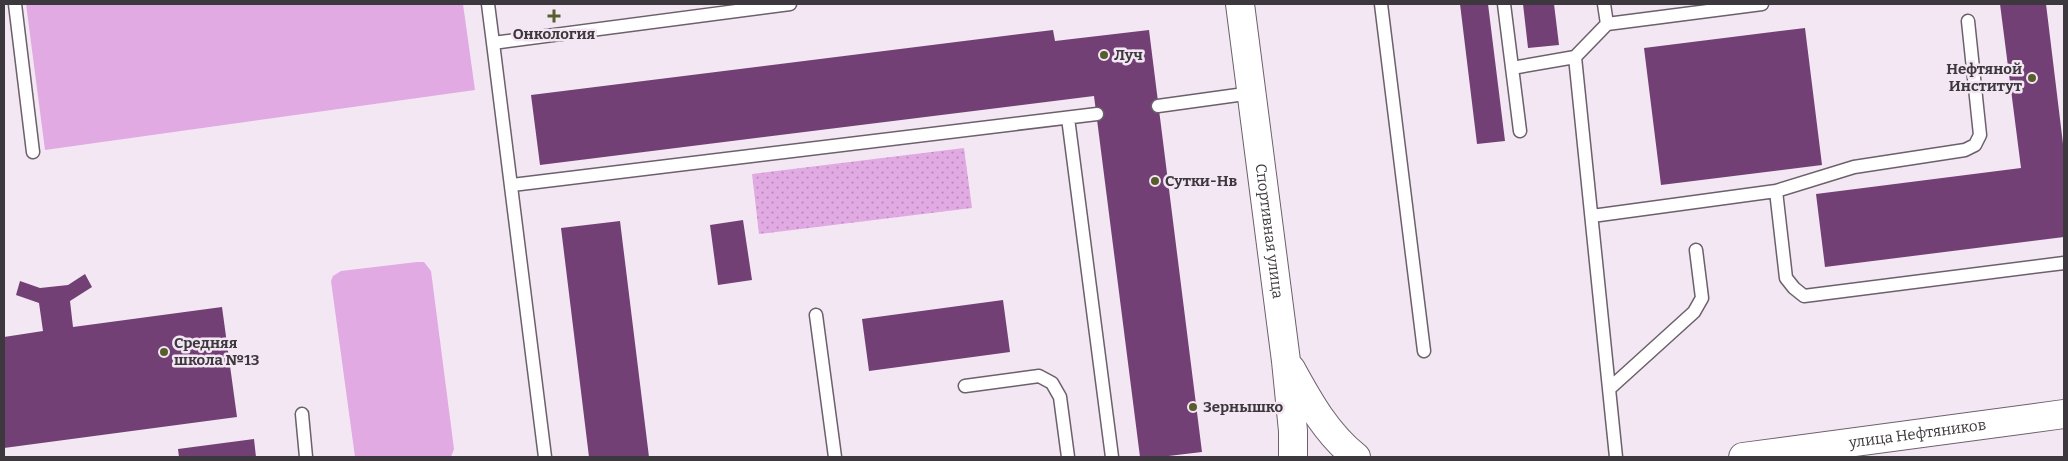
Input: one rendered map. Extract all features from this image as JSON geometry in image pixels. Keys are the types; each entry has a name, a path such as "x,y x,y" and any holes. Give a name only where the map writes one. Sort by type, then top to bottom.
{"street":[{"name":"Спортивная улица","path":"1240,4 1286,362 1293,431 1293,457"},
{"path":"1286,362 1307,400 1324,424 1345,448 1356,457"},
{"name":"улица Нефтяников","path":"1743,457 2064,414"}],"lane":[{"path":"15,4 33,152"},
{"path":"488,4 545,457"},
{"path":"493,43 790,4"},
{"path":"1381,4 1424,351"},
{"path":"1504,4 1520,130"},
{"path":"1604,4 1607,24"},
{"path":"1512,68 1575,57 1607,24 1762,4"},
{"path":"1592,216 1776,192 1854,167 1965,150 1974,145 1980,135 1968,22"},
{"path":"1575,57 1616,457"},
{"path":"1158,106 1252,93"},
{"path":"512,185 1097,114"},
{"path":"1068,118 1112,457"},
{"path":"1776,192 1786,278 1804,296 2064,263"},
{"path":"1609,389 1694,312 1702,298 1696,250"},
{"path":"816,315 835,457"},
{"path":"965,386 1039,376 1052,382 1060,397 1068,457"},
{"path":"302,414 306,457"}],"shaded area":[{"path":"26,4 463,4 475,90 45,150"},
{"path":"964,148 972,208 759,234 752,174"},
{"path":"424,262 431,271 454,449 451,457 355,457 331,281 333,276 341,271"}],"building":[{"path":"1460,4 1488,4 1505,141 1477,144"},
{"path":"1523,4 1554,4 1559,45 1528,48"},
{"name":"Нефтяной Институт","path":"2000,4 2046,4 2064,152 2064,237 1825,267 1816,194 2021,168"},
{"path":"1805,28 1822,165 1661,185 1644,48"},
{"path":"1053,30 1055,41 1149,30 1202,452 1160,457 1140,457 1094,96 540,165 531,95"},
{"path":"743,220 752,280 718,285 710,225"},
{"path":"620,221 649,457 589,457 561,228"},
{"path":"85,274 92,287 70,301 73,327 222,307 237,417 4,448 4,337 43,331 39,303 16,295 20,281 40,288 68,285"},
{"path":"1003,300 1010,352 869,371 862,319"},
{"path":"254,439 256,457 179,457 178,449"}],"place":[{"name":"Онкология","path":"554,16"},
{"name":"Луч","path":"1104,55"},
{"name":"Нефтяной Институт","path":"2032,78"},
{"name":"Сутки-Нв","path":"1155,181"},
{"name":"Средняя школа №13","path":"164,352"},
{"name":"Зернышко","path":"1193,407"}]}
